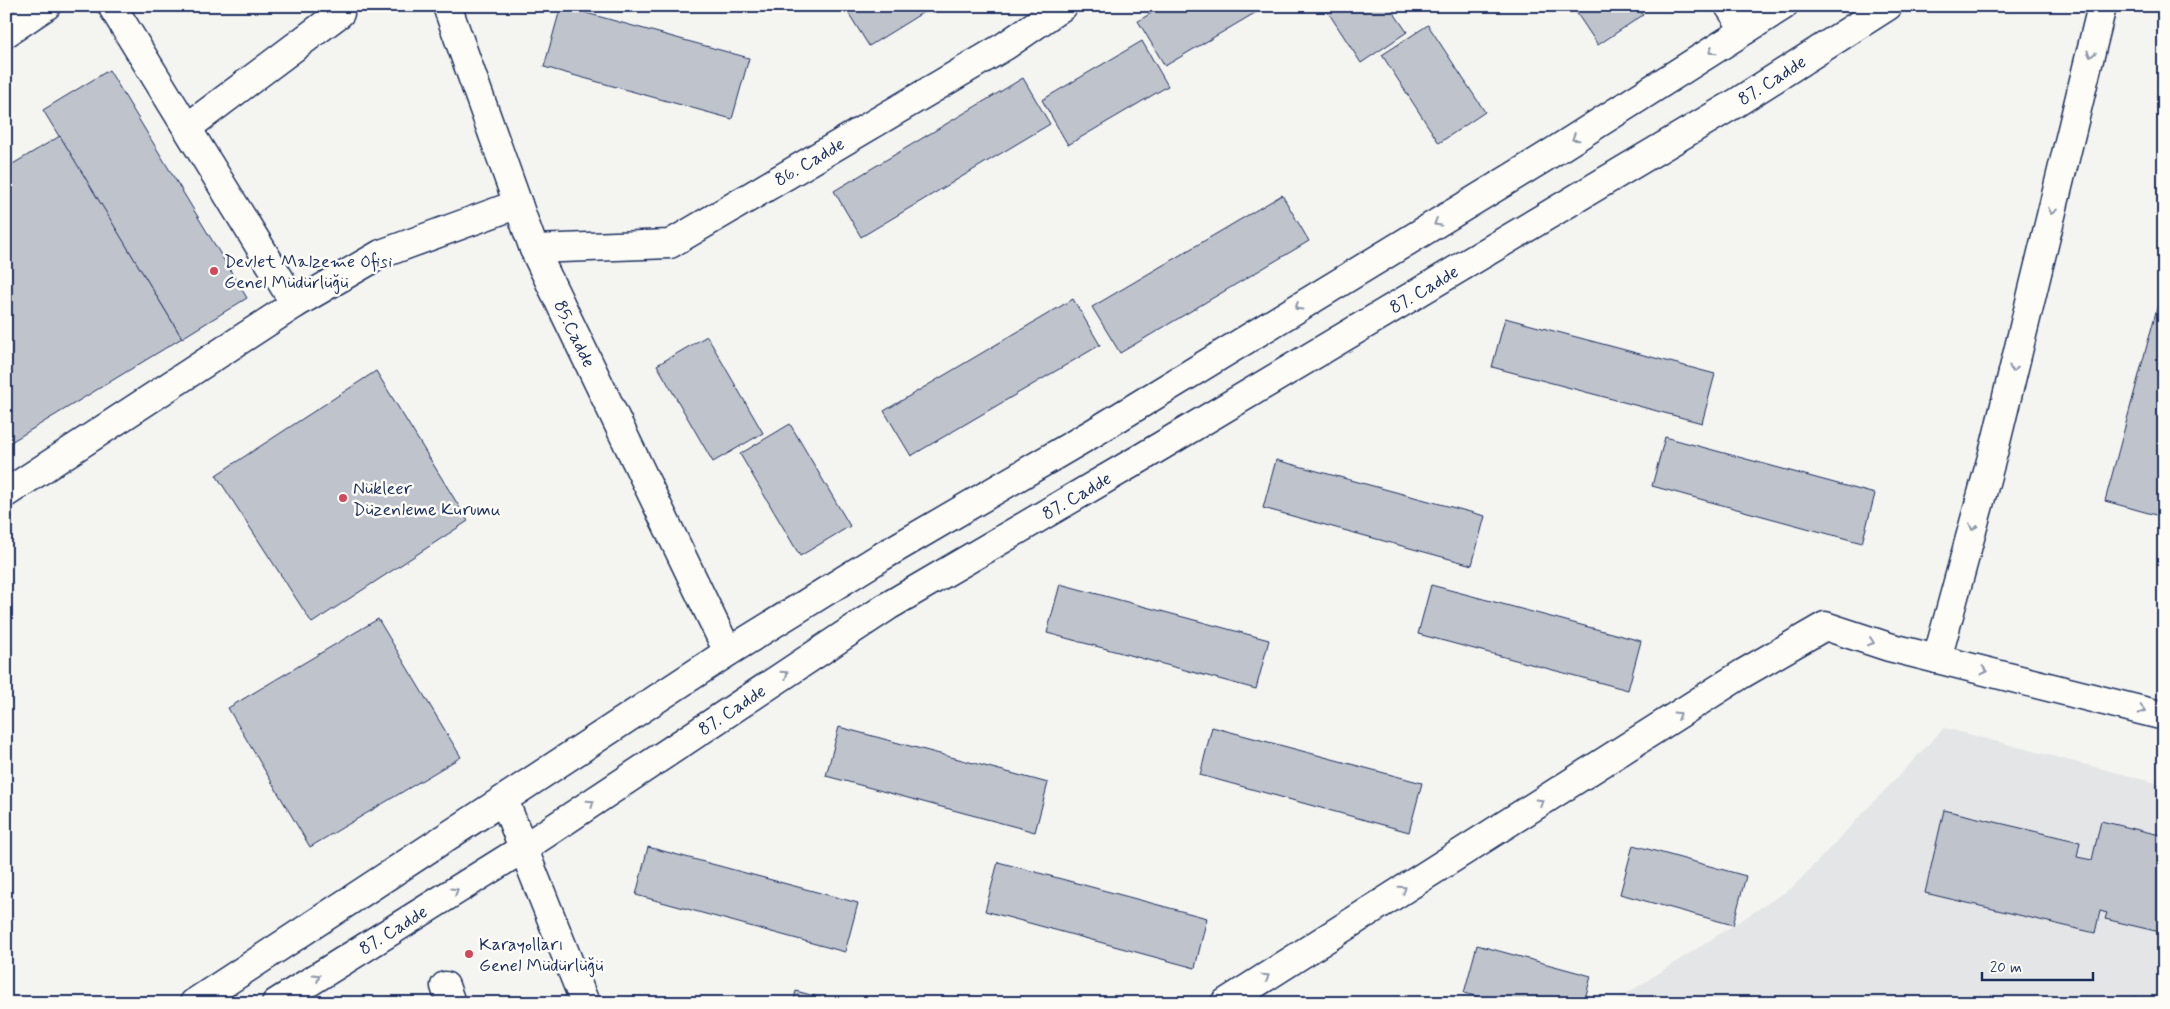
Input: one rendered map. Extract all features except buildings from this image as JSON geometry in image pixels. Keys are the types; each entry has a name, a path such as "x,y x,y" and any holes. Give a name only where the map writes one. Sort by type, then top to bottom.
{"street":[{"path":"6,33 46,6"},
{"path":"112,6 295,304"},
{"name":"85.Cadde","path":"447,6 534,249 728,652"},
{"name":"86. Cadde","path":"534,249 670,244 1004,46 1063,6"},
{"path":"1729,6 1745,30"},
{"path":"194,1003 728,652 881,557 1093,433 1542,160 1783,6"},
{"name":"87. Cadde","path":"276,1003 524,848 888,606 1141,458 1359,326 1736,103 1888,6"},
{"path":"1936,659 1995,446 2102,6"},
{"path":"188,127 340,13"},
{"path":"6,493 295,304 381,254 518,204"},
{"path":"1225,1003 1734,680 1825,626 1888,647 2164,716"},
{"path":"504,800 585,1003"}],"shaded area":[{"path":"1944,728 2164,785 2164,1003 1612,1003 1793,887"}],"place":[{"name":"Devlet Malzeme Ofisi Genel Müdürlüğü","path":"214,271"},
{"name":"Nükleer Düzenleme Kurumu","path":"343,498"},
{"name":"Karayolları Genel Müdürlüğü","path":"469,954"}]}
